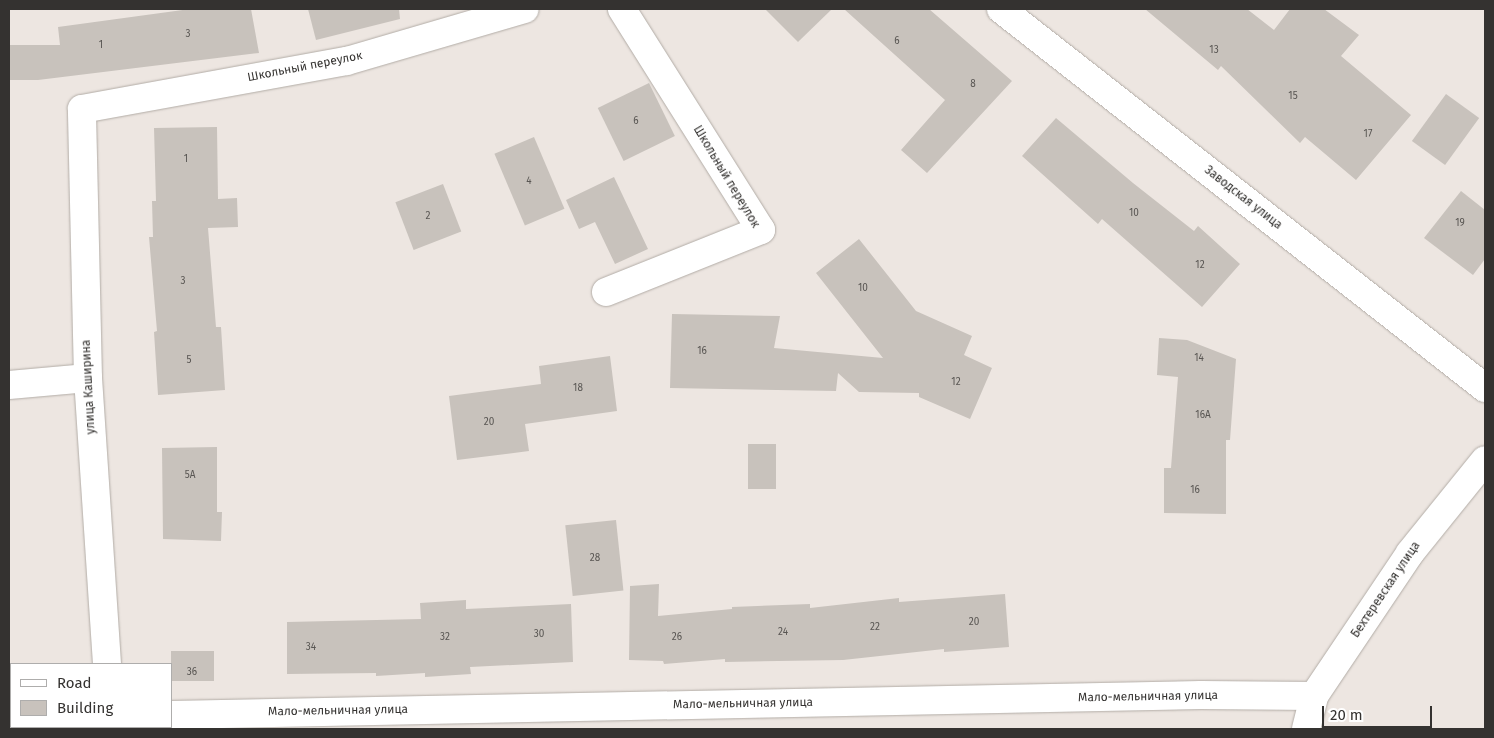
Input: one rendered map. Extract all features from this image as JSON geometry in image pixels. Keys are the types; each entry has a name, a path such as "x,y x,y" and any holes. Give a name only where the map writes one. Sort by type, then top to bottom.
{"street":[{"name":"Школьный переулок","path":"82,109 346,61 525,9"},
{"name":"Школьный переулок","path":"606,292 761,230 622,9"},
{"name":"Заводская улица","path":"1001,9 1485,388"},
{"name":"улица Каширина","path":"82,109 88,378 107,663"},
{"path":"9,385 88,378"},
{"name":"Бехтеревская улица","path":"1306,729 1314,696 1410,553 1485,460"},
{"name":"Мало-мельничная улица","path":"172,715 1191,696 1314,696"}],"building":[{"path":"190,9 251,9 259,53 38,80 9,80 9,45 60,45 58,27"},
{"path":"308,9 399,9 400,19 316,40"},
{"path":"765,9 832,9 798,42"},
{"path":"844,9 929,9 1012,81 927,173 901,150 945,100"},
{"path":"1145,9 1247,9 1274,30 1290,9 1324,9 1359,35 1341,56 1411,115 1356,180 1305,137 1300,143 1221,66 1218,70"},
{"path":"649,83 675,136 624,161 598,108"},
{"path":"1446,94 1479,118 1445,165 1412,141"},
{"path":"1056,118 1133,183 1194,231 1198,226 1240,264 1202,307 1102,219 1098,224 1022,156"},
{"path":"217,127 218,199 237,198 238,227 208,228 216,327 221,327 225,390 158,395 154,332 157,331 149,237 153,237 152,201 156,201 154,128"},
{"path":"534,137 564,209 525,226 494,154"},
{"path":"614,177 648,249 615,264 595,222 579,229 566,200"},
{"path":"443,184 461,232 414,250 395,202"},
{"path":"1461,191 1485,210 1485,259 1473,275 1424,238"},
{"path":"859,239 916,311 972,336 964,355 992,368 970,419 919,397 919,393 859,392 838,373 836,391 670,388 672,314 780,316 774,348 883,358 816,273"},
{"path":"1159,338 1187,340 1236,359 1230,440 1226,440 1226,514 1164,513 1164,468 1171,468 1178,377 1157,375"},
{"path":"610,356 617,411 525,424 529,451 457,460 449,396 541,384 539,366"},
{"path":"748,444 776,444 776,489 748,489"},
{"path":"217,447 217,512 222,512 221,541 163,539 162,448"},
{"path":"616,520 623,591 573,596 565,525"},
{"path":"659,584 658,616 732,609 732,607 810,604 810,608 899,598 899,602 1005,594 1009,647 944,652 944,649 843,660 725,662 725,659 664,664 663,661 629,660 630,586"},
{"path":"466,600 466,609 571,604 573,662 470,667 471,674 425,677 425,673 376,676 376,673 287,674 287,622 421,619 420,603"},
{"path":"171,651 214,651 214,681 172,681"}]}
